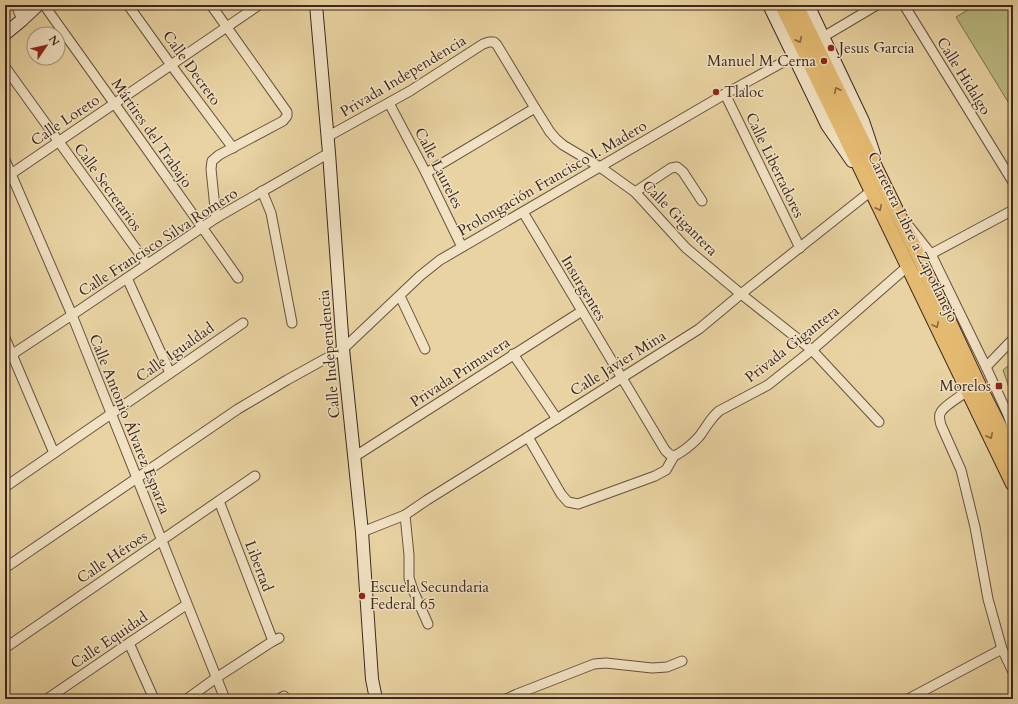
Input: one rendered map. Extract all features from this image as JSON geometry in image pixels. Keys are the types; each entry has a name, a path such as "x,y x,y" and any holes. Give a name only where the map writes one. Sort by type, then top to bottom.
{"main road":[{"name":"Carretera Libre a Zapotlanejo","path":"782,5 1013,484"},
{"name":"Carretera Libre a Zapotlanejo","path":"796,5 921,261 981,390 1013,452"}],"street":[{"path":"16,5 22,20"},
{"path":"5,34 38,5"},
{"name":"Mártires del Trabajo","path":"44,5 238,278"},
{"name":"Calle Decreto","path":"128,5 233,148"},
{"path":"211,5 287,112 287,116 283,121 219,154 212,160 211,168 216,218"},
{"name":"Calle Loreto","path":"8,175 259,5"},
{"name":"Calle Independencia","path":"316,5 344,349 362,532 372,679 376,699"},
{"path":"769,5 827,125 869,186"},
{"path":"808,5 863,121 892,202 931,254 986,367 1008,415 1013,430"},
{"path":"823,37 877,5"},
{"name":"Calle Hidalgo","path":"904,5 1013,182"},
{"name":"Privada Independencia","path":"327,137 389,103 483,44 494,42"},
{"name":"Calle Gigantera","path":"494,42 550,132 556,139 563,145 600,167 635,192 686,248 812,350 879,422"},
{"name":"Prolongación Francisco I. Madero","path":"5,568 238,409 344,349 420,276 440,260 725,94 794,56"},
{"name":"Calle Secretarios","path":"5,67 147,264"},
{"name":"Calle Libertadores","path":"725,94 800,248"},
{"name":"Calle Laureles","path":"389,103 426,173 462,247"},
{"path":"426,173 535,108"},
{"name":"Calle Francisco Silva Romero","path":"9,357 216,218 329,153"},
{"name":"Calle Antonio Álvarez Esparza","path":"5,160 8,175 72,315 186,605 225,699"},
{"path":"635,192 671,168 678,166 702,201"},
{"name":"Calle Javier Mina","path":"362,532 405,515 699,329 800,248 869,186"},
{"path":"262,191 271,213 292,323"},
{"path":"931,254 1013,210"},
{"name":"Insurgentes","path":"523,212 665,450 674,456"},
{"name":"Privada Gigantera","path":"528,437 568,502 578,504 655,476 666,470 674,456 698,438 710,420 719,411 768,385 812,350 908,266"},
{"path":"127,278 170,373"},
{"path":"400,296 425,349"},
{"name":"Privada Primavera","path":"354,457 582,311"},
{"name":"Calle Igualdad","path":"5,487 243,323"},
{"path":"5,338 9,357 54,453"},
{"path":"986,367 1013,339"},
{"path":"513,354 556,419"},
{"path":"968,391 944,408 940,413 939,418 961,470 975,527 988,599 1002,649 1013,672"},
{"name":"Calle Héroes","path":"5,648 255,476"},
{"name":"Libertad","path":"216,678 276,639 219,501"},
{"path":"405,515 409,555 409,578 428,624"},
{"name":"Calle Equidad","path":"47,699 129,642 186,605"},
{"path":"129,642 154,699"},
{"path":"908,699 1002,649"},
{"path":"506,699 594,664 606,663 652,668 667,667 682,661"},
{"path":"187,699 216,678"}],"green space":[{"path":"976,5 1013,5 1013,110 956,17"},
{"path":"1013,362 1013,399 1003,370"}],"place":[{"name":"Jesus Garcia","path":"831,48"},
{"name":"Manuel M Cerna","path":"824,61"},
{"name":"Tlaloc","path":"716,92"},
{"name":"Morelos","path":"999,386"},
{"name":"Escuela Secundaria Federal 65","path":"362,596"}]}
